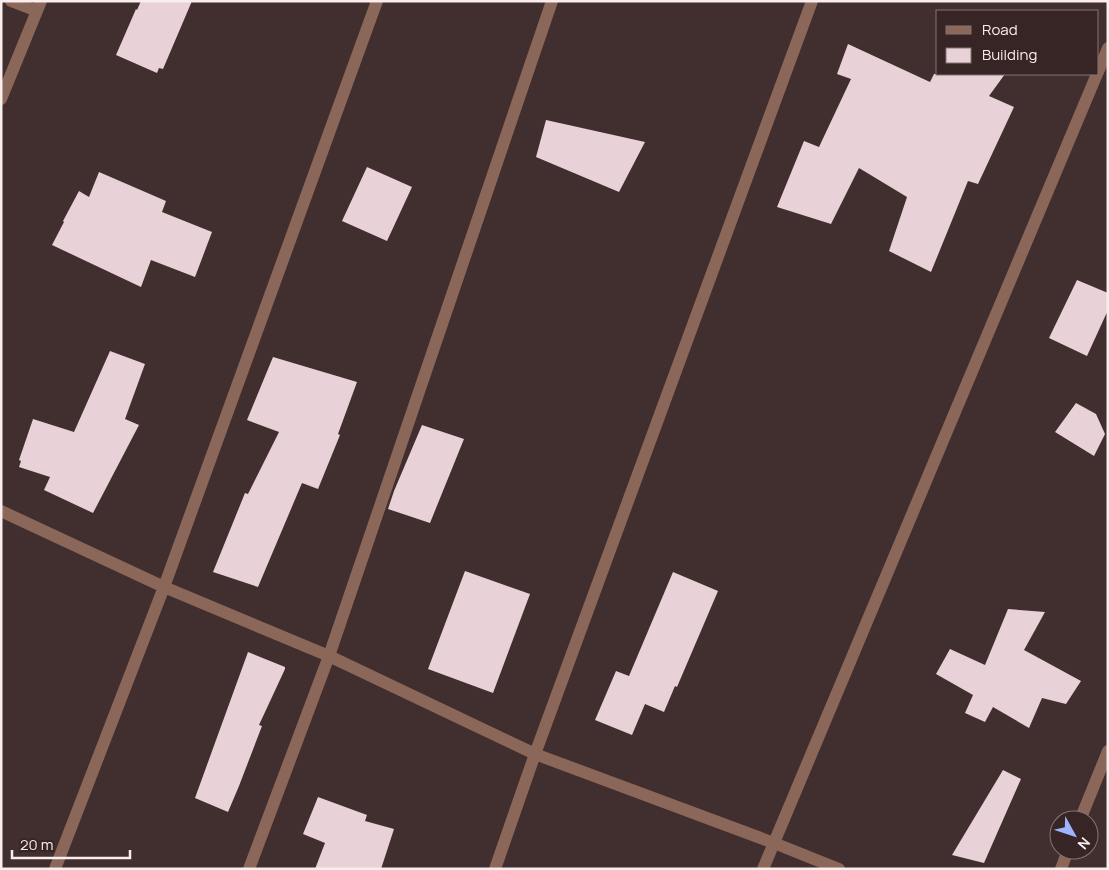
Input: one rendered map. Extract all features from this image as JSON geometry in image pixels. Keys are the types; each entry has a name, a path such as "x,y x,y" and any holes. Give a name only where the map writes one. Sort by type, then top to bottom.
{"street":[{"path":"1,99 39,6 11,1"},
{"path":"56,869 164,587 377,1"},
{"path":"250,869 329,656 552,1"},
{"path":"495,869 535,754 812,1"},
{"path":"1099,68 1108,48"},
{"path":"763,869 1096,75"},
{"path":"1,511 164,587 329,656 535,754 839,869"},
{"path":"1084,810 1108,751"}],"building":[{"path":"141,1 192,1 163,69 159,68 157,73 116,55"},
{"path":"848,44 930,82 934,74 1004,75 989,96 1014,107 978,184 968,181 931,272 889,251 907,197 859,168 831,224 777,207 804,141 819,147 851,79 837,74"},
{"path":"546,120 645,142 619,192 536,157"},
{"path":"367,167 412,187 387,241 342,221"},
{"path":"99,172 166,201 162,212 212,232 195,277 151,260 141,287 52,245 79,191 89,197"},
{"path":"1077,280 1108,293 1108,310 1087,356 1049,338"},
{"path":"110,351 145,364 125,419 139,425 93,513 44,490 50,477 19,467 21,461 19,460 33,419 74,432"},
{"path":"273,357 357,382 338,434 340,435 318,489 302,483 258,587 213,572 245,493 248,494 279,432 247,420"},
{"path":"1076,403 1096,414 1105,434 1094,456 1055,432"},
{"path":"422,425 464,439 430,523 388,509"},
{"path":"465,571 530,594 493,693 428,669"},
{"path":"673,572 718,591 677,687 675,686 664,712 645,704 632,735 595,720 616,671 629,676"},
{"path":"1008,609 1045,612 1024,650 1081,681 1066,704 1042,698 1029,728 993,707 985,722 965,713 973,695 936,674 950,649 985,665"},
{"path":"248,652 285,667 285,669 259,725 262,726 228,812 195,798"},
{"path":"1003,770 1021,779 984,863 952,855"},
{"path":"318,797 367,815 365,821 394,829 381,869 315,869 325,843 303,834"}]}
